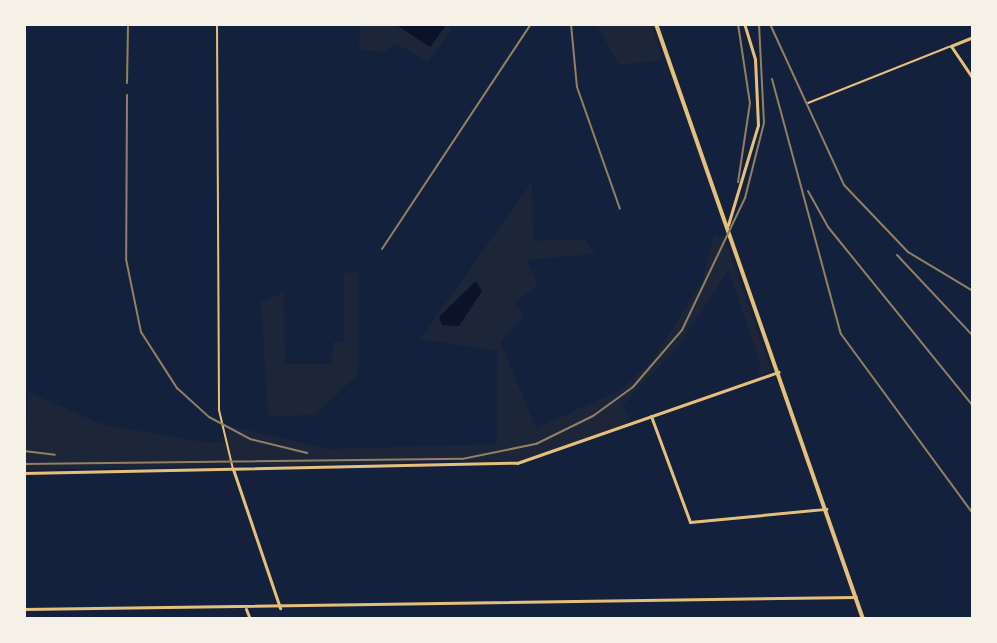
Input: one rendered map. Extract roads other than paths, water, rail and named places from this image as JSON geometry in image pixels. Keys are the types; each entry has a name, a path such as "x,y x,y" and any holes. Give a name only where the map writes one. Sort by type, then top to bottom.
{"street":[{"path":"656,24 863,619"},
{"path":"726,229 758,125 755,59 744,24"},
{"path":"973,37 951,46 973,79"},
{"path":"24,473 517,463 779,372"},
{"path":"651,416 690,522 826,509"},
{"path":"233,469 280,608"},
{"path":"24,609 246,609 856,597"},
{"path":"246,609 250,619"}],"lane":[{"path":"217,24 219,410 233,469"},
{"path":"808,103 951,46"}],"railway":[{"path":"127,83 128,24"},
{"path":"382,249 531,24"},
{"path":"571,24 577,87 620,209"},
{"path":"738,24 750,103 738,182"},
{"path":"24,464 462,459 536,444 593,416 633,387 682,330 745,198 764,123 759,24"},
{"path":"770,24 844,185 908,252 973,291"},
{"path":"772,79 841,334 973,514"},
{"path":"127,95 126,259 141,332 177,388 209,417 250,439 307,453"},
{"path":"808,191 828,227 973,406"},
{"path":"897,255 973,336"},
{"path":"24,451 55,455"}]}
